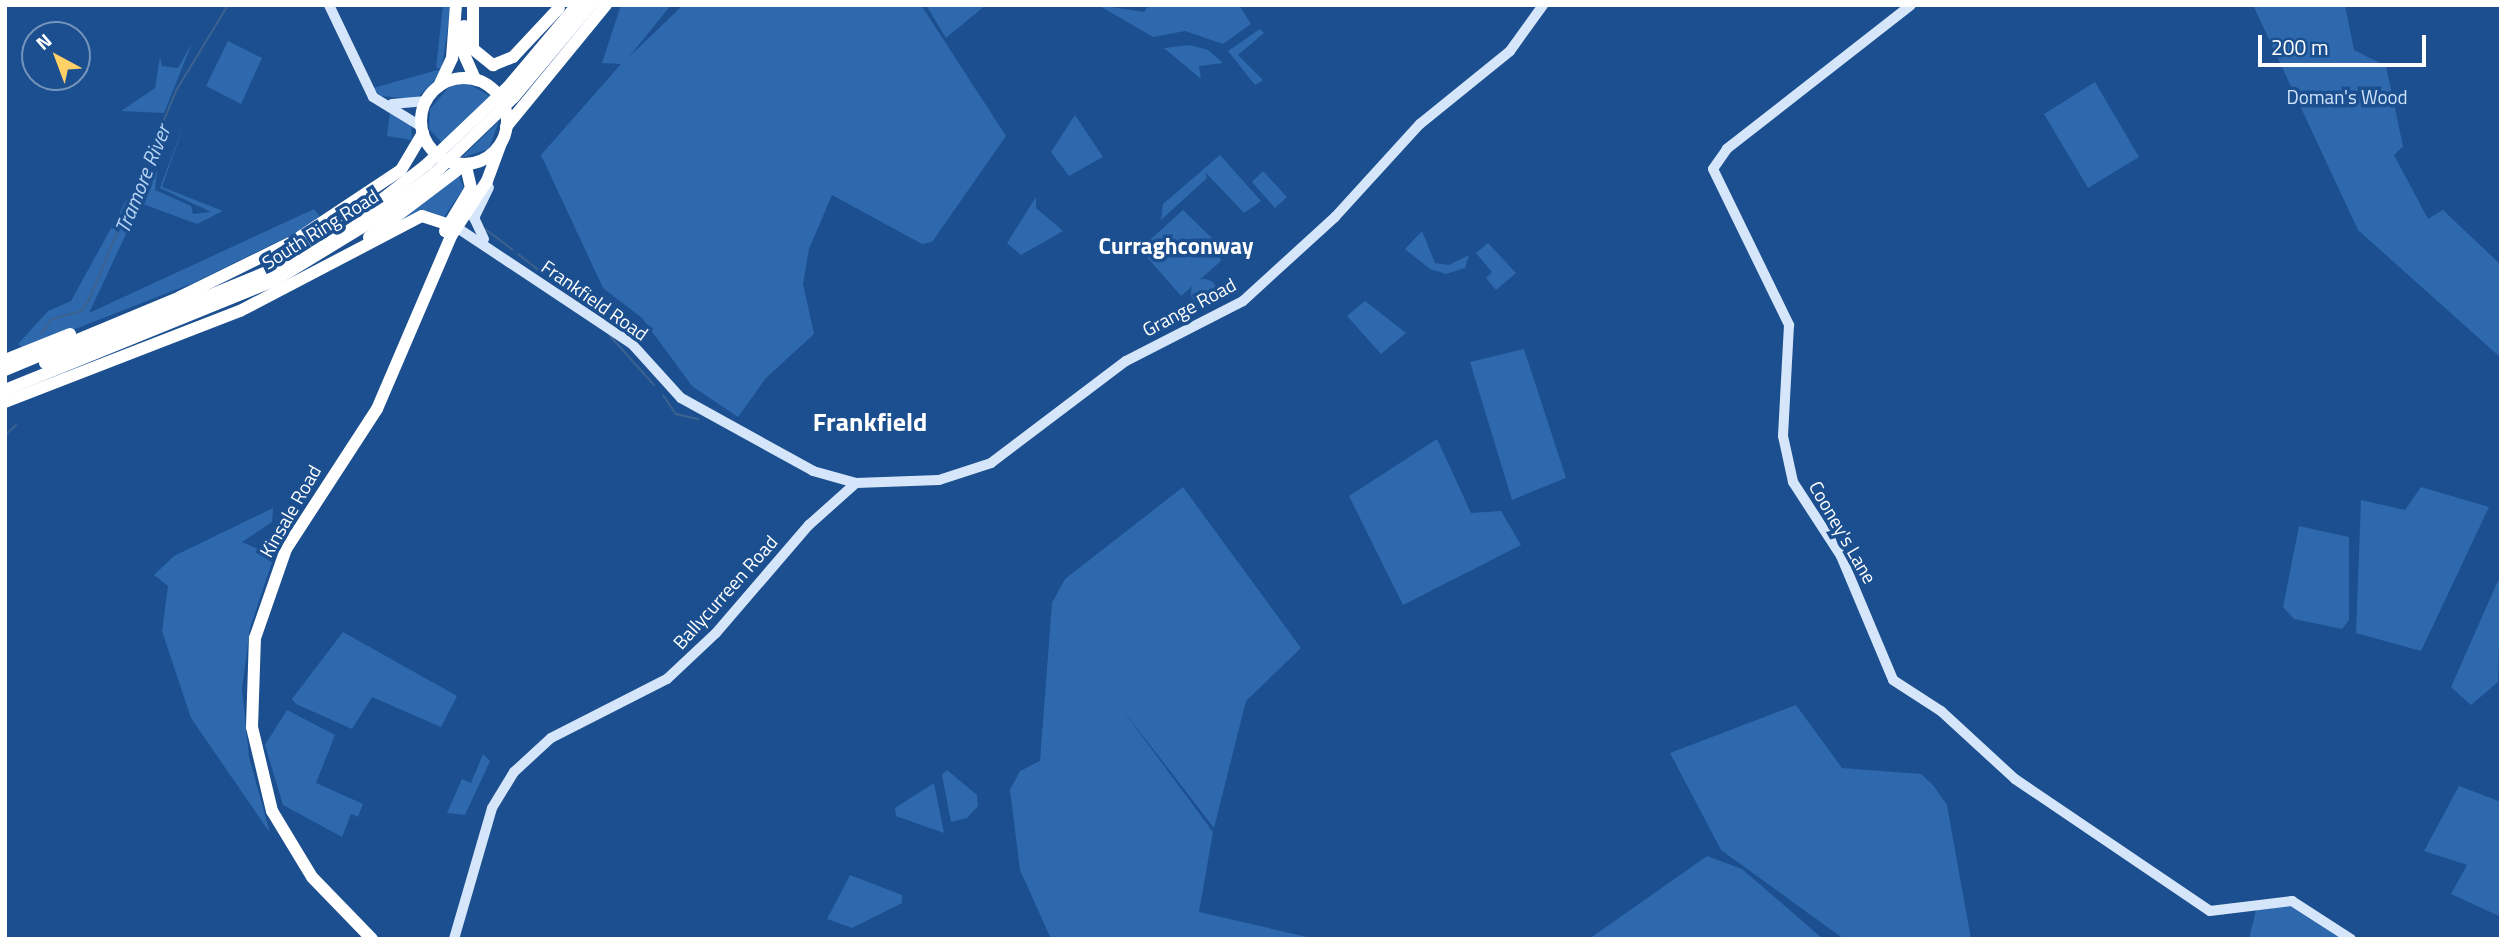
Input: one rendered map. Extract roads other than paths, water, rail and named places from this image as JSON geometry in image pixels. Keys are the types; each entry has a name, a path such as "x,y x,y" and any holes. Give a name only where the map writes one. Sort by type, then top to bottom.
{"highway":[{"path":"5,370 221,278 379,187 410,160 422,130 426,102 439,86 452,58 456,5"},
{"path":"466,5 463,52 477,79 500,101 506,127"},
{"path":"473,5 473,49 493,65 513,57 560,7"},
{"name":"South Ring Road","path":"511,92 577,5"},
{"name":"South Ring Road","path":"5,390 274,281 369,223 511,92 591,5"},
{"path":"334,262 464,166 485,160 501,143 506,127 606,5"},
{"path":"439,86 477,79 510,66 560,7"},
{"path":"422,130 443,157 464,166"},
{"name":"Kinsale Road","path":"451,225 494,167 501,143"},
{"name":"Kinsale Road","path":"372,939 312,877 272,811 249,690 255,638 275,573 353,443 377,409 451,225 471,188 464,166"},
{"name":"South Ring Road","path":"5,378 269,271 430,169"},
{"path":"5,402 240,312 422,216 451,225"},
{"path":"5,360 221,278"},
{"path":"5,396 125,357"},
{"path":"5,409 125,357"}],"street":[{"path":"329,5 382,103 422,130"},
{"name":"Grange Road","path":"856,483 920,483 984,466 1126,361 1243,302 1335,217 1420,124 1510,51 1543,5"},
{"name":"Cooney's Lane","path":"1911,5 1727,149 1713,169 1788,325 1783,436 1793,482 1842,556 1893,680 1941,711 2015,779 2210,911 2292,901 2351,939"},
{"path":"382,103 426,102"},
{"path":"491,247 474,218 494,167"},
{"name":"Frankfield Road","path":"451,225 491,247 632,344 681,398 813,471 856,483"},
{"name":"Ballycurreen Road","path":"454,939 492,807 514,772 551,738 667,679 716,633 809,525 856,483"}],"waterway":[{"name":"Tramore River","path":"41,334 52,319 81,311 89,300 177,89 228,5"},
{"path":"485,229 512,249"},
{"path":"518,254 542,273"},
{"path":"549,278 606,318"},
{"path":"610,336 654,385"},
{"path":"663,395 676,414 698,419"},
{"name":"Tramore River","path":"5,435 16,425"}],"district":[{"name":"Curraghconway","path":"1176,246"},
{"name":"Frankfield","path":"870,422"}],"park label":[{"name":"Doman's Wood","path":"2347,97"}]}
